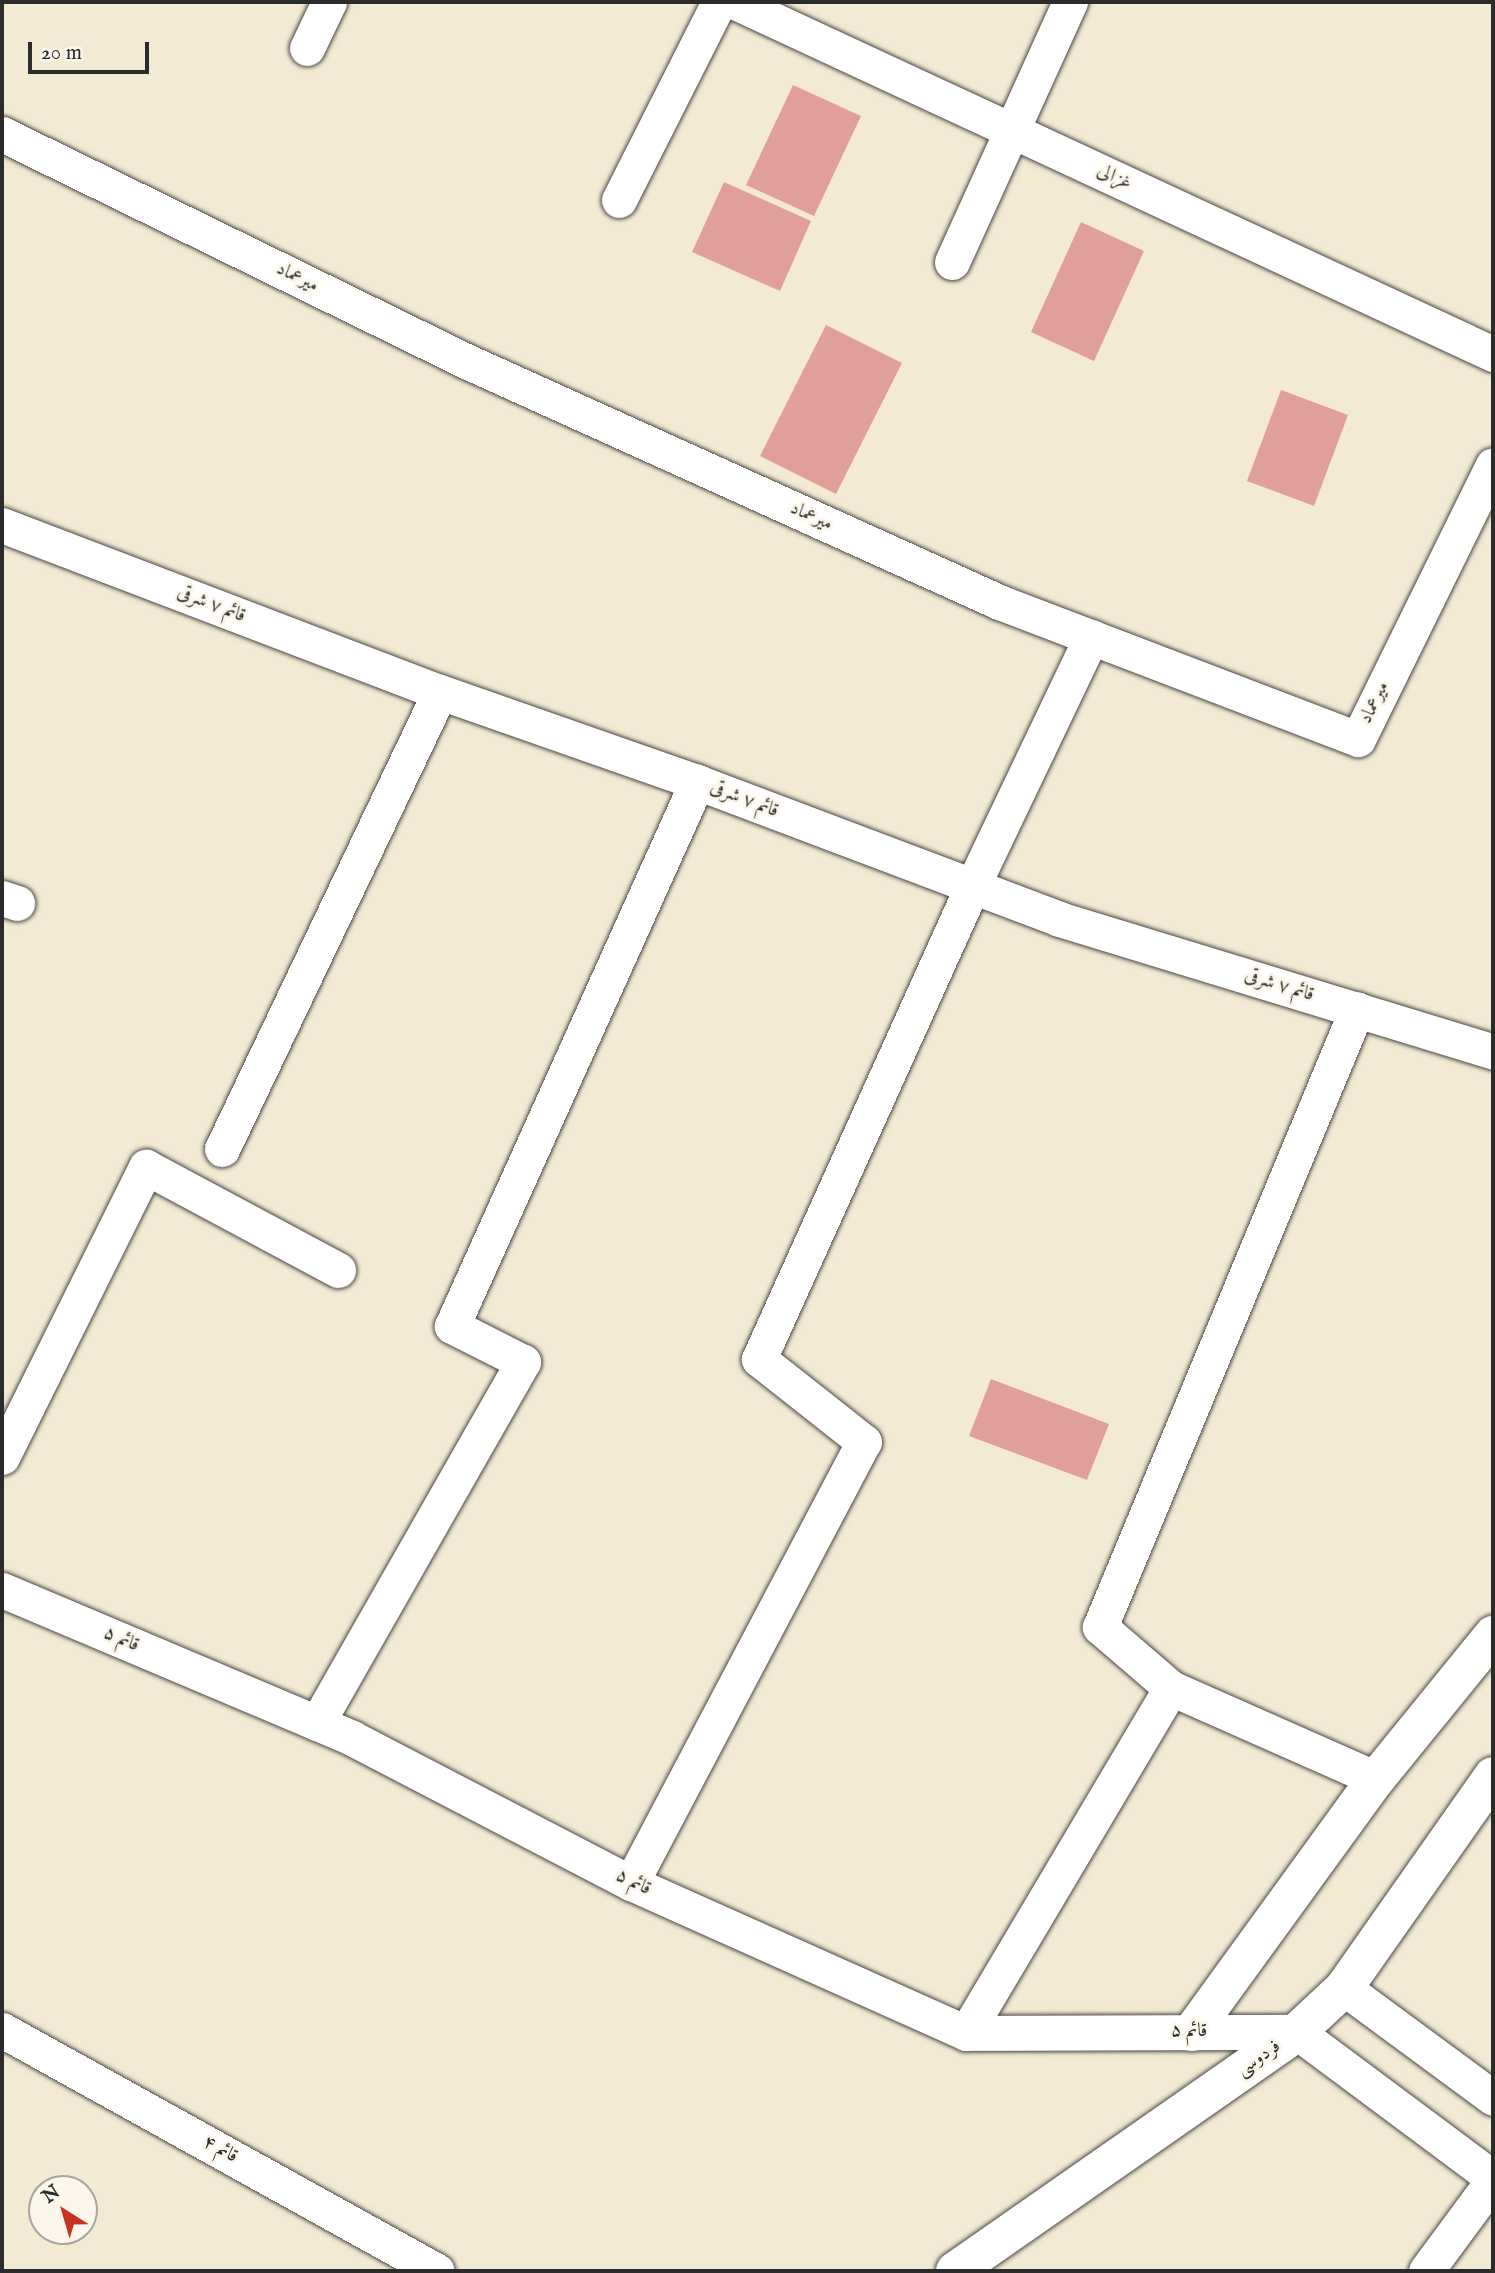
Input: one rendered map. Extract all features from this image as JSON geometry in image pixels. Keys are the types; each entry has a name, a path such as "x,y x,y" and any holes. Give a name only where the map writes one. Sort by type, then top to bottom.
{"main road":[{"path":"1192,2032 1376,1779 1493,1635"},
{"name":"فردوسی","path":"955,2271 1297,2032 1344,1988 1493,1776"}],"street":[{"path":"307,48 329,2"},
{"path":"619,200 719,2"},
{"name":"غزالی","path":"735,2 1493,354"},
{"path":"952,262 1070,2"},
{"name":"میرعماد","path":"2,134 466,361 999,602 1358,739 1493,465"},
{"name":"قائم ۷ شرقی","path":"2,525 440,692 697,782 1059,919 1493,1052"},
{"path":"631,1883 864,1442 759,1359 972,887 1091,637"},
{"path":"222,1149 440,692"},
{"path":"317,1723 523,1362 452,1326 697,782"},
{"path":"1357,1010 1100,1627 1171,1688 1376,1779"},
{"path":"2,1457 146,1167 338,1270"},
{"name":"قائم ۵","path":"2,1590 352,1738 631,1883 966,2032 1297,2032"},
{"path":"966,2032 1171,1688"},
{"path":"1344,1988 1493,2098"},
{"name":"قائم ۴","path":"2,2031 437,2271"},
{"path":"1297,2032 1493,2179 1426,2271"}],"building":[{"path":"793,85 861,116 814,216 746,185"},
{"path":"724,182 811,221 780,291 692,252"},
{"path":"1081,222 1144,251 1094,361 1031,332"},
{"path":"826,325 902,363 836,494 760,456"},
{"path":"1281,390 1348,415 1314,506 1247,481"},
{"path":"991,1379 1109,1424 1087,1480 969,1436"}]}
